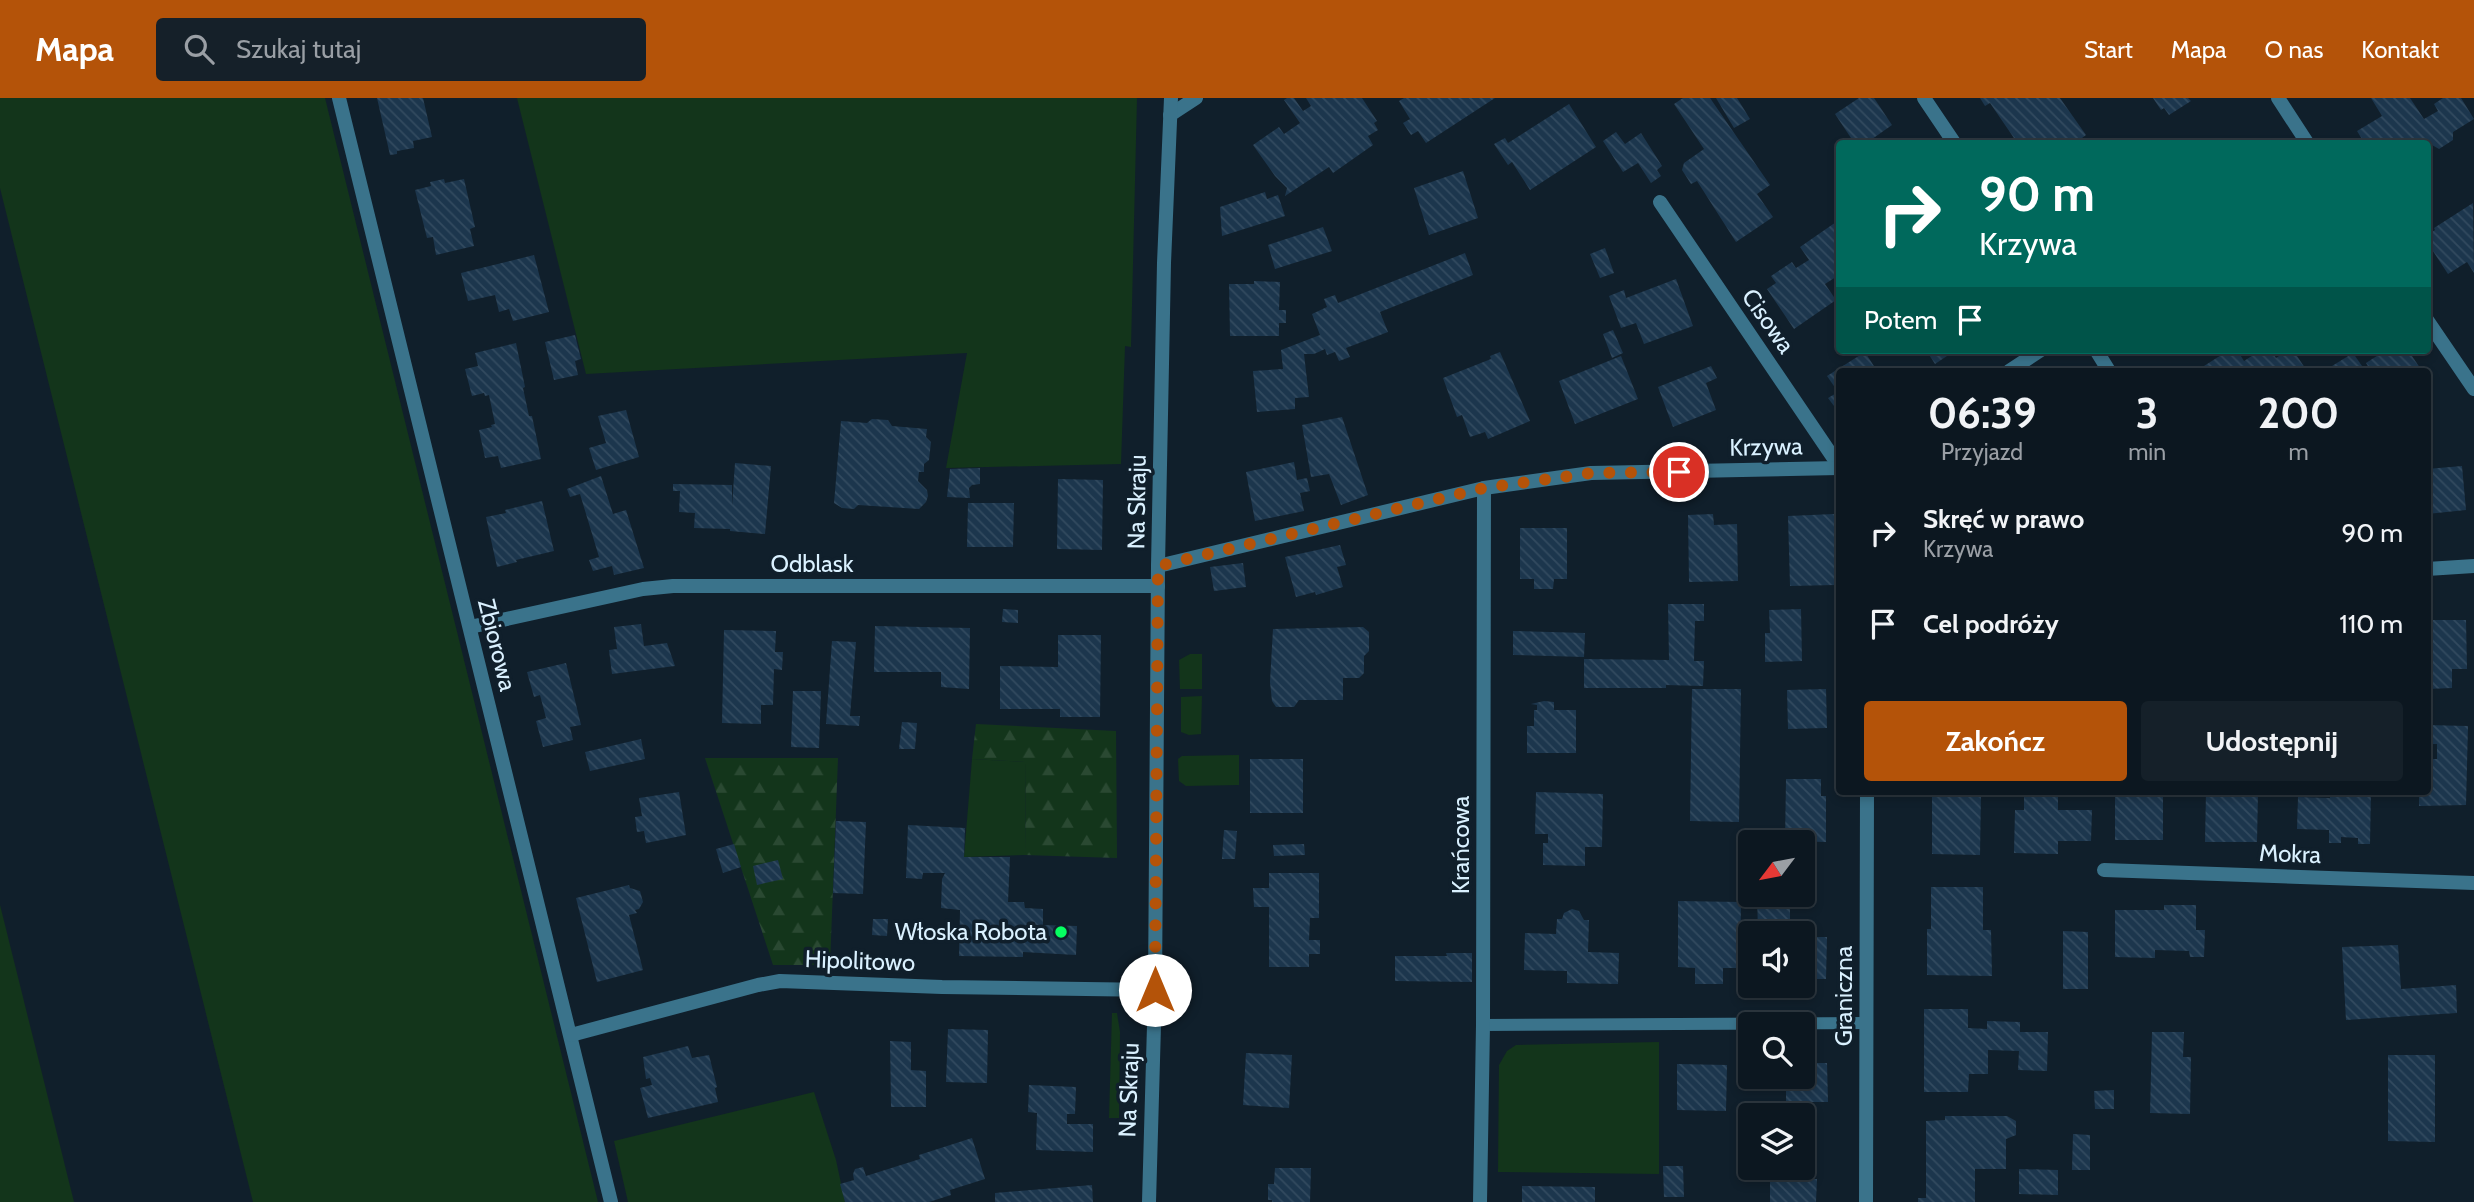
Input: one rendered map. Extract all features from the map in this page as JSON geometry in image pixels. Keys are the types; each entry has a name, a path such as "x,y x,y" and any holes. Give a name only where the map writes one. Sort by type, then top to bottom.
{"street":[{"name":"Zbiorowa","path":"340,98 611,1202"},
{"name":"Na Skraju","path":"1149,1202 1155,990 1158,566 1164,263 1171,98"},
{"path":"1170,115 1196,98"},
{"path":"1924,98 1952,140"},
{"path":"2278,98 2305,140"},
{"name":"Cisowa","path":"1660,202 1836,463"},
{"path":"2431,326 2474,389"},
{"path":"2014,368 2035,354"},
{"name":"Krzywa","path":"1158,566 1484,488 1591,473 1836,467"},
{"name":"Krańcowa","path":"1480,1202 1484,488"},
{"path":"2431,569 2474,566"},
{"name":"Odblask","path":"470,627 643,589 673,586 1158,586"},
{"name":"Graniczna","path":"1866,1202 1867,795"},
{"name":"Mokra","path":"2104,870 2474,883"},
{"name":"Hipolitowo","path":"571,1035 780,981 925,987 1155,990"}],"lane":[{"path":"1483,1025 1867,1023"}],"green space":[{"path":"0,98 325,98 598,1202 253,1202 0,188"},
{"path":"517,98 1137,98 1131,347 1125,346 1121,464 946,468 967,353 586,374"},
{"path":"1190,654 1202,654 1202,689 1180,689 1179,660"},
{"path":"1202,696 1201,734 1189,735 1181,732 1181,697"},
{"path":"976,724 1116,731 1117,858 1025,855 1026,762 972,759"},
{"path":"1239,755 1239,785 1186,786 1179,781 1178,759 1182,756"},
{"path":"705,758 838,758 830,965 773,965"},
{"path":"972,759 1026,762 1025,855 964,857"},
{"path":"0,905 74,1202 0,1202"},
{"path":"1112,1013 1117,1013 1120,1032 1119,1118 1109,1118"},
{"path":"1659,1042 1659,1174 1498,1172 1499,1065 1507,1051 1516,1045"},
{"path":"814,1092 836,1160 845,1202 628,1202 614,1141"}],"building":[{"path":"377,98 423,98 432,137 413,141 414,148 390,155"},
{"path":"1294,98 1303,111 1311,106 1306,98 1362,98 1377,121 1374,123 1378,130 1368,136 1373,145 1333,173 1329,167 1285,196 1287,188 1253,145 1279,127 1284,134 1300,123 1284,100"},
{"path":"1404,98 1495,98 1426,143 1418,131 1411,135 1403,123 1410,119 1399,101"},
{"path":"1683,98 1710,98 1770,185 1757,194 1773,217 1736,242 1697,181 1691,184 1682,170 1684,163 1704,149 1674,104"},
{"path":"1716,98 1737,98 1750,119 1734,128"},
{"path":"1859,98 1874,98 1892,125 1871,140 1852,140 1835,114"},
{"path":"1980,98 2060,98 2086,135 2079,140 2015,140 1990,103 1985,106"},
{"path":"2153,98 2188,98 2191,101 2169,115 2164,108 2161,110"},
{"path":"2371,98 2410,98 2424,119 2438,111 2434,104 2443,98 2461,98 2474,119 2453,132 2453,140 2439,149 2431,146 2431,140 2363,140 2357,131 2382,116"},
{"path":"1569,104 1596,147 1530,190 1512,162 1508,165 1494,144 1505,138 1508,143"},
{"path":"1616,132 1625,144 1641,133 1662,166 1657,170 1661,176 1651,183 1638,163 1623,172 1603,141"},
{"path":"1463,171 1478,218 1429,235 1414,188"},
{"path":"444,179 445,183 464,179 475,227 470,229 474,246 436,255 433,237 427,238 415,190 431,186 430,182"},
{"path":"1265,192 1267,199 1278,195 1285,216 1222,236 1220,207"},
{"path":"2473,203 2474,273 2467,262 2448,274 2431,248 2431,232"},
{"path":"1836,222 1836,277 1825,284 1836,300 1794,329 1767,289 1776,283 1771,276 1792,262 1796,268 1809,260 1800,247"},
{"path":"1323,227 1332,251 1275,269 1268,245"},
{"path":"1605,248 1614,273 1600,278 1590,254"},
{"path":"1465,253 1473,275 1380,312 1388,332 1346,348 1350,357 1339,361 1335,352 1327,355 1325,349 1314,354 1304,354 1309,397 1295,398 1295,409 1257,412 1253,371 1283,369 1281,350 1320,335 1312,314 1327,307 1324,299 1335,295 1338,303"},
{"path":"534,255 549,312 513,321 509,309 499,312 495,295 468,301 461,273"},
{"path":"1676,279 1693,326 1644,344 1636,323 1621,328 1609,296 1624,290 1626,298"},
{"path":"1254,281 1280,282 1279,310 1286,310 1286,323 1279,323 1279,336 1230,336 1229,284 1254,284"},
{"path":"1613,330 1623,353 1612,358 1603,334"},
{"path":"575,335 581,359 575,361 578,375 554,380 545,342"},
{"path":"516,343 529,416 532,416 541,459 501,468 498,456 485,458 479,430 495,424 489,395 485,396 484,393 472,396 465,369 478,366 475,353"},
{"path":"1500,352 1530,421 1488,439 1485,432 1470,437 1462,415 1457,417 1443,378 1491,359 1490,356"},
{"path":"1866,354 1875,368 1840,368"},
{"path":"1929,354 1950,354 1935,364"},
{"path":"2223,354 2240,354 2244,361 2255,354 2274,354 2276,358 2282,354 2296,354 2305,368 2205,368 2204,366"},
{"path":"2351,354 2362,366 2358,368 2329,368"},
{"path":"2380,354 2411,354 2420,368 2369,368 2366,363"},
{"path":"1621,356 1638,399 1575,424 1559,381"},
{"path":"1711,366 1717,378 1706,383 1716,410 1673,427 1658,387"},
{"path":"1836,370 1836,389 1827,376"},
{"path":"1836,393 1836,409 1828,398"},
{"path":"626,410 639,457 596,470 589,448 606,443 598,416"},
{"path":"1342,417 1368,495 1341,505 1329,474 1311,477 1302,425"},
{"path":"872,419 888,420 892,426 927,429 926,437 931,442 929,460 924,464 924,472 919,472 918,481 927,490 928,496 919,509 858,505 854,509 842,508 834,503 841,421 867,423"},
{"path":"1294,462 1297,480 1307,478 1310,491 1300,493 1304,511 1255,521 1246,472"},
{"path":"735,463 771,466 765,534 694,528 695,513 679,512 680,491 673,491 673,484 732,485 732,506"},
{"path":"2462,466 2466,510 2431,514 2431,469"},
{"path":"980,468 980,484 969,488 970,498 947,497 950,469"},
{"path":"601,476 613,514 626,510 644,568 614,575 612,566 593,571 589,560 599,557 580,494 570,497 567,489"},
{"path":"1058,479 1103,480 1102,550 1057,549"},
{"path":"542,501 554,551 497,567 486,517"},
{"path":"968,503 1014,503 1013,547 967,547"},
{"path":"1713,514 1714,525 1737,524 1738,581 1689,582 1688,515"},
{"path":"1834,514 1835,585 1790,586 1788,516"},
{"path":"1520,528 1567,528 1567,579 1554,579 1553,589 1534,589 1534,579 1520,579"},
{"path":"1340,545 1346,565 1337,567 1343,587 1316,595 1315,592 1296,597 1285,557"},
{"path":"1243,563 1246,587 1214,591 1210,567"},
{"path":"1668,604 1704,604 1704,621 1695,621 1694,661 1704,661 1703,686 1584,688 1584,659 1669,660"},
{"path":"1003,609 1018,610 1018,623 1002,622"},
{"path":"1801,609 1802,661 1765,662 1765,633 1770,633 1769,610"},
{"path":"2431,620 2466,620 2467,669 2452,669 2452,688 2431,689"},
{"path":"641,624 644,646 667,643 675,666 612,674 609,650 617,649 614,627"},
{"path":"875,626 970,628 969,689 941,687 941,672 874,672"},
{"path":"1363,627 1369,632 1369,651 1364,656 1364,673 1359,678 1343,678 1343,700 1299,700 1294,707 1276,707 1272,701 1270,682 1273,629"},
{"path":"724,630 776,631 775,652 783,652 782,670 774,669 773,705 761,705 761,724 722,723"},
{"path":"1513,631 1585,633 1584,657 1513,655"},
{"path":"1058,635 1101,635 1100,717 1060,717 1060,709 1000,709 1000,666 1058,667"},
{"path":"832,641 856,642 850,716 860,716 859,726 826,724"},
{"path":"566,663 581,725 570,727 573,740 543,747 536,721 546,718 540,695 534,697 527,672"},
{"path":"1692,689 1741,689 1739,822 1690,821"},
{"path":"1826,689 1827,728 1788,729 1787,690"},
{"path":"793,691 821,691 819,748 791,747"},
{"path":"1554,702 1554,710 1576,710 1576,753 1527,753 1527,726 1534,726 1534,710 1537,710 1537,705 1531,704"},
{"path":"902,722 917,723 915,749 899,749"},
{"path":"2431,725 2468,726 2466,805 2419,806 2419,795 2431,795 2431,759 2437,759 2437,744 2431,744"},
{"path":"641,739 645,759 590,771 585,752"},
{"path":"1250,759 1303,759 1303,813 1250,813"},
{"path":"1786,779 1821,779 1821,796 1826,796 1826,842 1815,842 1815,830 1785,830"},
{"path":"679,792 686,835 646,843 644,831 637,832 635,817 642,816 639,798"},
{"path":"1536,792 1603,794 1602,847 1585,847 1585,866 1543,865 1543,843 1548,843 1548,834 1535,834"},
{"path":"1932,795 1981,795 1980,855 1932,854"},
{"path":"2024,795 2058,795 2058,810 2092,810 2091,841 2058,841 2058,854 2014,853 2015,810 2024,810"},
{"path":"2115,795 2163,795 2163,840 2115,840"},
{"path":"2206,795 2258,795 2257,842 2205,842"},
{"path":"2330,795 2371,795 2370,844 2358,844 2358,838 2341,837 2341,843 2329,843 2329,830 2297,829 2298,797 2330,798"},
{"path":"836,821 866,822 863,894 833,893"},
{"path":"908,825 965,828 964,857 1010,857 1008,902 1024,902 1025,908 1043,909 1043,925 1077,926 1076,955 1023,952 1023,957 959,956 960,910 941,908 942,879 945,873 923,873 922,879 906,878"},
{"path":"1224,830 1237,831 1235,859 1222,859"},
{"path":"734,844 741,867 723,873 716,849"},
{"path":"1304,844 1305,855 1274,856 1273,845"},
{"path":"778,860 783,879 757,885 753,866"},
{"path":"1269,873 1319,873 1319,918 1310,918 1309,940 1320,940 1320,954 1309,954 1309,967 1269,967 1269,907 1254,907 1253,888 1269,888"},
{"path":"629,885 630,888 640,891 643,902 639,909 635,910 637,913 629,915 643,970 597,982 576,898"},
{"path":"1931,887 1983,887 1983,930 1991,930 1992,976 1927,975"},
{"path":"1678,901 1738,902 1738,907 1741,907 1741,921 1738,921 1738,968 1723,968 1723,984 1695,984 1695,968 1678,967"},
{"path":"2164,905 2196,905 2196,930 2205,930 2204,957 2190,957 2189,951 2155,950 2155,958 2115,957 2115,910 2164,910"},
{"path":"1757,907 1790,907 1790,921 1758,921"},
{"path":"1572,909 1579,911 1584,920 1589,920 1588,952 1619,953 1618,984 1567,983 1567,971 1524,970 1525,933 1556,934 1557,919 1562,919 1564,913"},
{"path":"873,919 888,919 887,936 872,935"},
{"path":"2063,931 2088,932 2088,989 2063,989"},
{"path":"1815,937 1827,937 1826,979 1815,979"},
{"path":"2398,945 2401,989 2456,985 2457,1013 2346,1020 2342,947"},
{"path":"1446,953 1472,953 1472,982 1395,981 1395,956 1447,956"},
{"path":"1924,1009 1968,1009 1968,1028 1987,1029 1987,1021 2020,1022 2020,1032 2048,1032 2047,1071 2018,1070 2019,1051 1988,1050 1988,1074 1969,1074 1968,1092 1924,1092"},
{"path":"948,1029 988,1030 987,1083 946,1082"},
{"path":"2152,1032 2184,1032 2183,1057 2191,1057 2190,1114 2150,1113"},
{"path":"890,1041 911,1042 911,1070 926,1071 926,1107 891,1107"},
{"path":"688,1046 692,1058 709,1055 718,1102 648,1118 640,1088 652,1085 650,1078 646,1079 643,1057"},
{"path":"1246,1053 1292,1055 1289,1108 1243,1105"},
{"path":"2388,1055 2435,1055 2435,1142 2388,1141"},
{"path":"1815,1063 1827,1063 1828,1102 1786,1102 1786,1089 1815,1089"},
{"path":"1677,1064 1727,1065 1726,1111 1677,1110"},
{"path":"1029,1085 1076,1087 1075,1114 1067,1114 1067,1124 1093,1124 1093,1152 1036,1150 1037,1113 1028,1112"},
{"path":"2114,1090 2114,1109 2095,1109 2094,1091"},
{"path":"1945,1116 2007,1116 2016,1121 2016,1135 2006,1139 2006,1169 1975,1169 1975,1202 1918,1202 1918,1198 1926,1198 1926,1121 1945,1120"},
{"path":"2073,1134 2090,1135 2090,1170 2072,1170"},
{"path":"972,1138 985,1179 950,1190 951,1195 929,1202 845,1202 840,1184 854,1180 855,1169 863,1167 866,1176 920,1159 919,1155"},
{"path":"1663,1166 1683,1166 1684,1197 1664,1197"},
{"path":"1275,1168 1311,1168 1310,1202 1268,1200 1268,1184 1274,1184"},
{"path":"2019,1169 2058,1170 2058,1195 2019,1194"},
{"path":"1817,1179 1816,1202 1770,1202 1770,1180"},
{"path":"1092,1185 1093,1202 995,1202 995,1193"},
{"path":"1522,1186 1595,1187 1595,1202 1522,1202"}],"place":[{"name":"Włoska Robota","path":"1061,932"}],"route":[{"path":"1155,990 1158,566 1484,488 1591,473 1679,472"}]}
